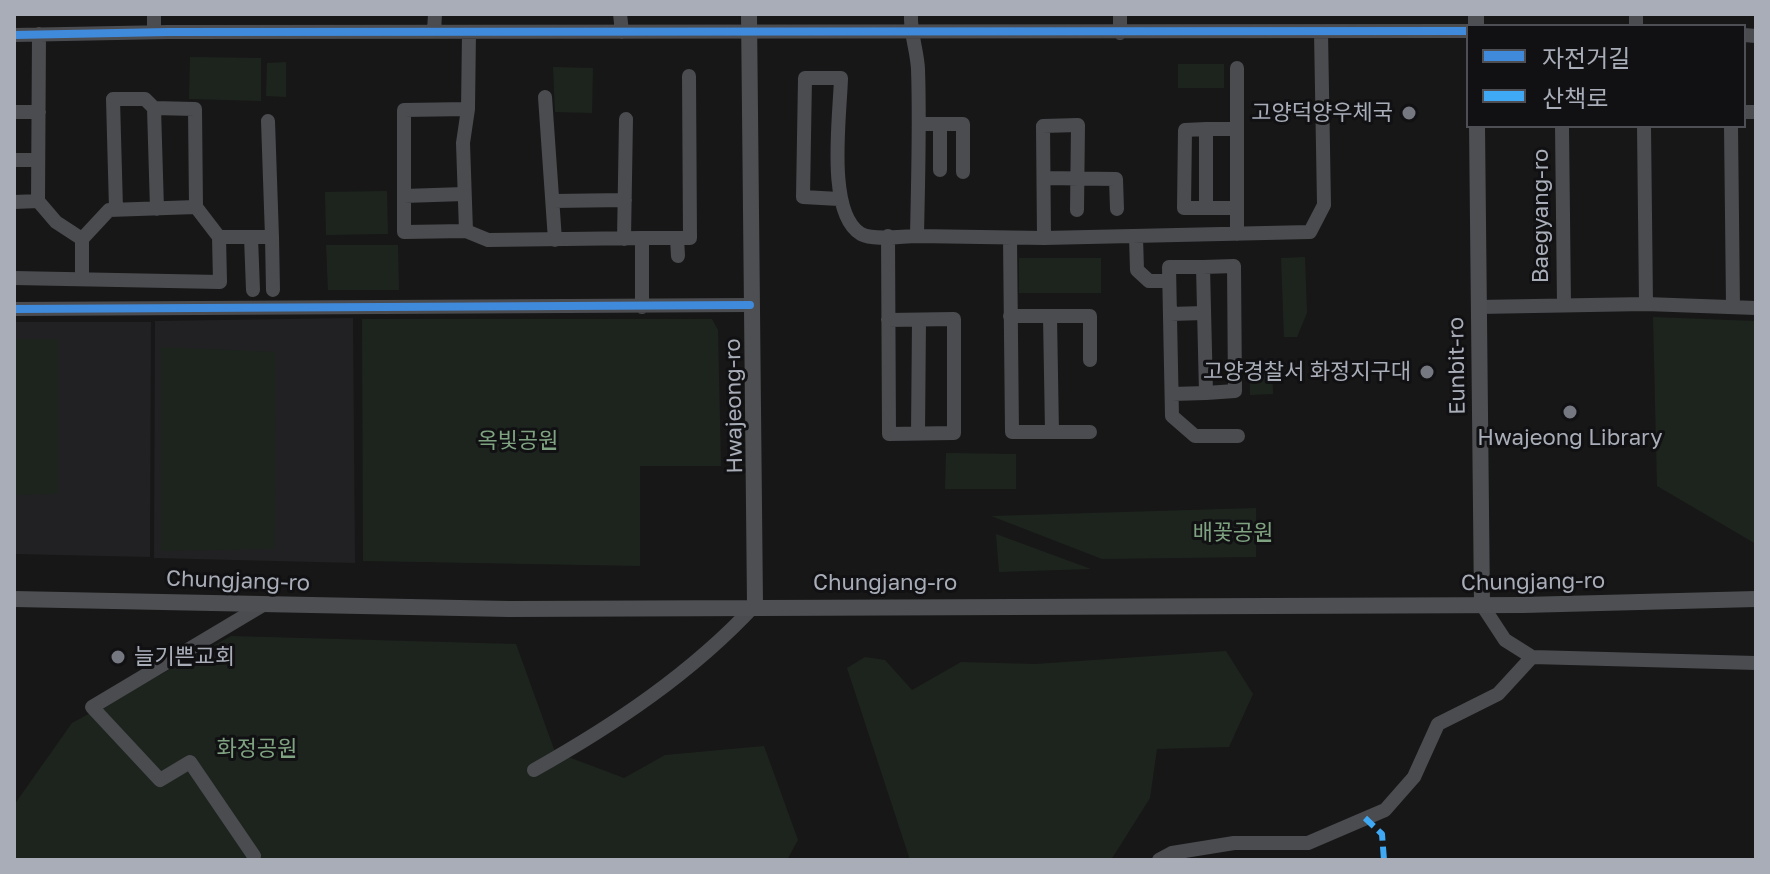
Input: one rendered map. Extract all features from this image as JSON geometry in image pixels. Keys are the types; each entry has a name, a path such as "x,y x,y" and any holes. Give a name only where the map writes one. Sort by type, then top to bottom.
{"main road":[{"name":"Hwajeong-ro","path":"749,14 755,605"},
{"name":"Eunbit-ro","path":"1477,128 1482,605"},
{"name":"Chungjang-ro","path":"14,599 509,609 755,605 1482,605 1756,599"}],"street":[{"path":"154,14 154,32"},
{"path":"434,32 435,14"},
{"path":"620,14 622,32"},
{"path":"911,14 910,32 917,55 920,124 917,236"},
{"path":"1120,14 1120,33"},
{"path":"14,35 154,32 1466,31"},
{"path":"466,231 463,143 468,109 469,32"},
{"path":"839,199 803,197 805,78 841,78 839,199 849,224 864,236 1044,238 1310,232 1324,205 1321,32"},
{"path":"39,34 38,201 56,222 82,239"},
{"path":"1237,68 1237,234"},
{"path":"468,109 404,110 404,232 466,231 488,240 690,238 689,76"},
{"path":"545,97 555,240"},
{"path":"116,209 113,99 145,99 154,108 157,209"},
{"path":"14,278 220,282 219,237 196,207 195,109 154,108"},
{"path":"14,112 39,112"},
{"path":"624,239 626,119"},
{"path":"268,121 273,290"},
{"path":"920,124 963,124 963,172"},
{"path":"940,124 940,170"},
{"path":"1044,238 1043,126 1078,125 1077,210"},
{"name":"Baegyang-ro","path":"1562,128 1564,305"},
{"path":"1644,128 1646,304"},
{"path":"1731,128 1733,307"},
{"path":"1206,129 1206,208"},
{"path":"1237,129 1185,130 1184,208 1237,208"},
{"path":"14,160 38,160"},
{"path":"1044,178 1116,179 1117,209"},
{"path":"404,196 464,194"},
{"path":"553,201 625,200"},
{"path":"14,202 38,201"},
{"path":"82,279 82,239 109,210 196,207"},
{"path":"888,236 888,320 889,434 954,433 954,319 888,320"},
{"path":"219,237 272,237"},
{"path":"251,237 253,290"},
{"path":"1136,237 1137,270 1149,281 1169,281"},
{"path":"642,238 642,307"},
{"path":"677,238 678,256"},
{"path":"1010,238 1012,432 1090,432"},
{"path":"1172,394 1235,391 1234,266 1169,267 1172,416 1195,436 1238,436"},
{"path":"1203,267 1206,393"},
{"path":"1478,307 1646,304 1756,308"},
{"path":"14,309 750,305"},
{"path":"1170,314 1204,313"},
{"path":"1010,316 1090,316 1090,360"},
{"path":"1050,316 1052,432"},
{"path":"918,433 919,320"},
{"path":"254,856 190,762 160,780 92,707 263,605"},
{"path":"534,770 606,729 726,637 755,605"},
{"path":"1482,605 1505,640 1532,657 1756,663"},
{"path":"1159,860 1172,853 1234,843 1308,843 1385,810 1414,777 1438,724 1498,694 1532,657"}],"shaded area":[{"path":"353,318 355,563 154,558 155,321"},
{"path":"14,322 151,322 150,557 14,554"}],"green space":[{"path":"190,57 261,58 261,101 189,99"},
{"path":"286,62 286,97 266,96 267,63"},
{"path":"1178,64 1224,64 1224,88 1178,88"},
{"path":"553,67 593,68 592,113 555,112"},
{"path":"387,191 388,234 326,235 325,192"},
{"path":"326,245 398,245 399,290 328,290"},
{"path":"1305,257 1307,313 1297,337 1284,337 1281,258"},
{"path":"1019,258 1101,258 1101,293 1019,293"},
{"path":"1653,317 1756,321 1756,544 1657,486"},
{"name":"옥빛공원","path":"362,319 712,319 718,330 721,466 640,466 640,566 363,561"},
{"path":"14,339 58,339 58,494 14,495"},
{"path":"161,347 276,352 275,549 161,551"},
{"path":"1272,367 1273,394 1250,395 1250,369"},
{"path":"946,453 1016,454 1016,489 945,489"},
{"name":"배꽃공원","path":"1256,508 1256,557 1102,559 991,516"},
{"path":"996,534 1091,569 999,572"},
{"name":"화정공원","path":"231,636 516,644 555,752 624,778 665,755 764,746 798,840 787,860 14,860 14,805 72,723"},
{"path":"1226,651 1253,694 1229,747 1157,749 1150,798 1111,860 910,860 847,668 865,657 885,660 912,690 961,662 1035,664"}],"marked path":[{"path":"1365,818 1382,834 1384,860"}],"cycle path":[{"path":"14,35 168,32 1466,31"},
{"path":"14,309 750,305"}],"place":[{"name":"고양덕양우체국","path":"1409,113"},
{"name":"고양경찰서 화정지구대","path":"1427,372"},
{"name":"Hwajeong Library","path":"1570,412"},
{"name":"늘기쁜교회","path":"118,657"}]}
